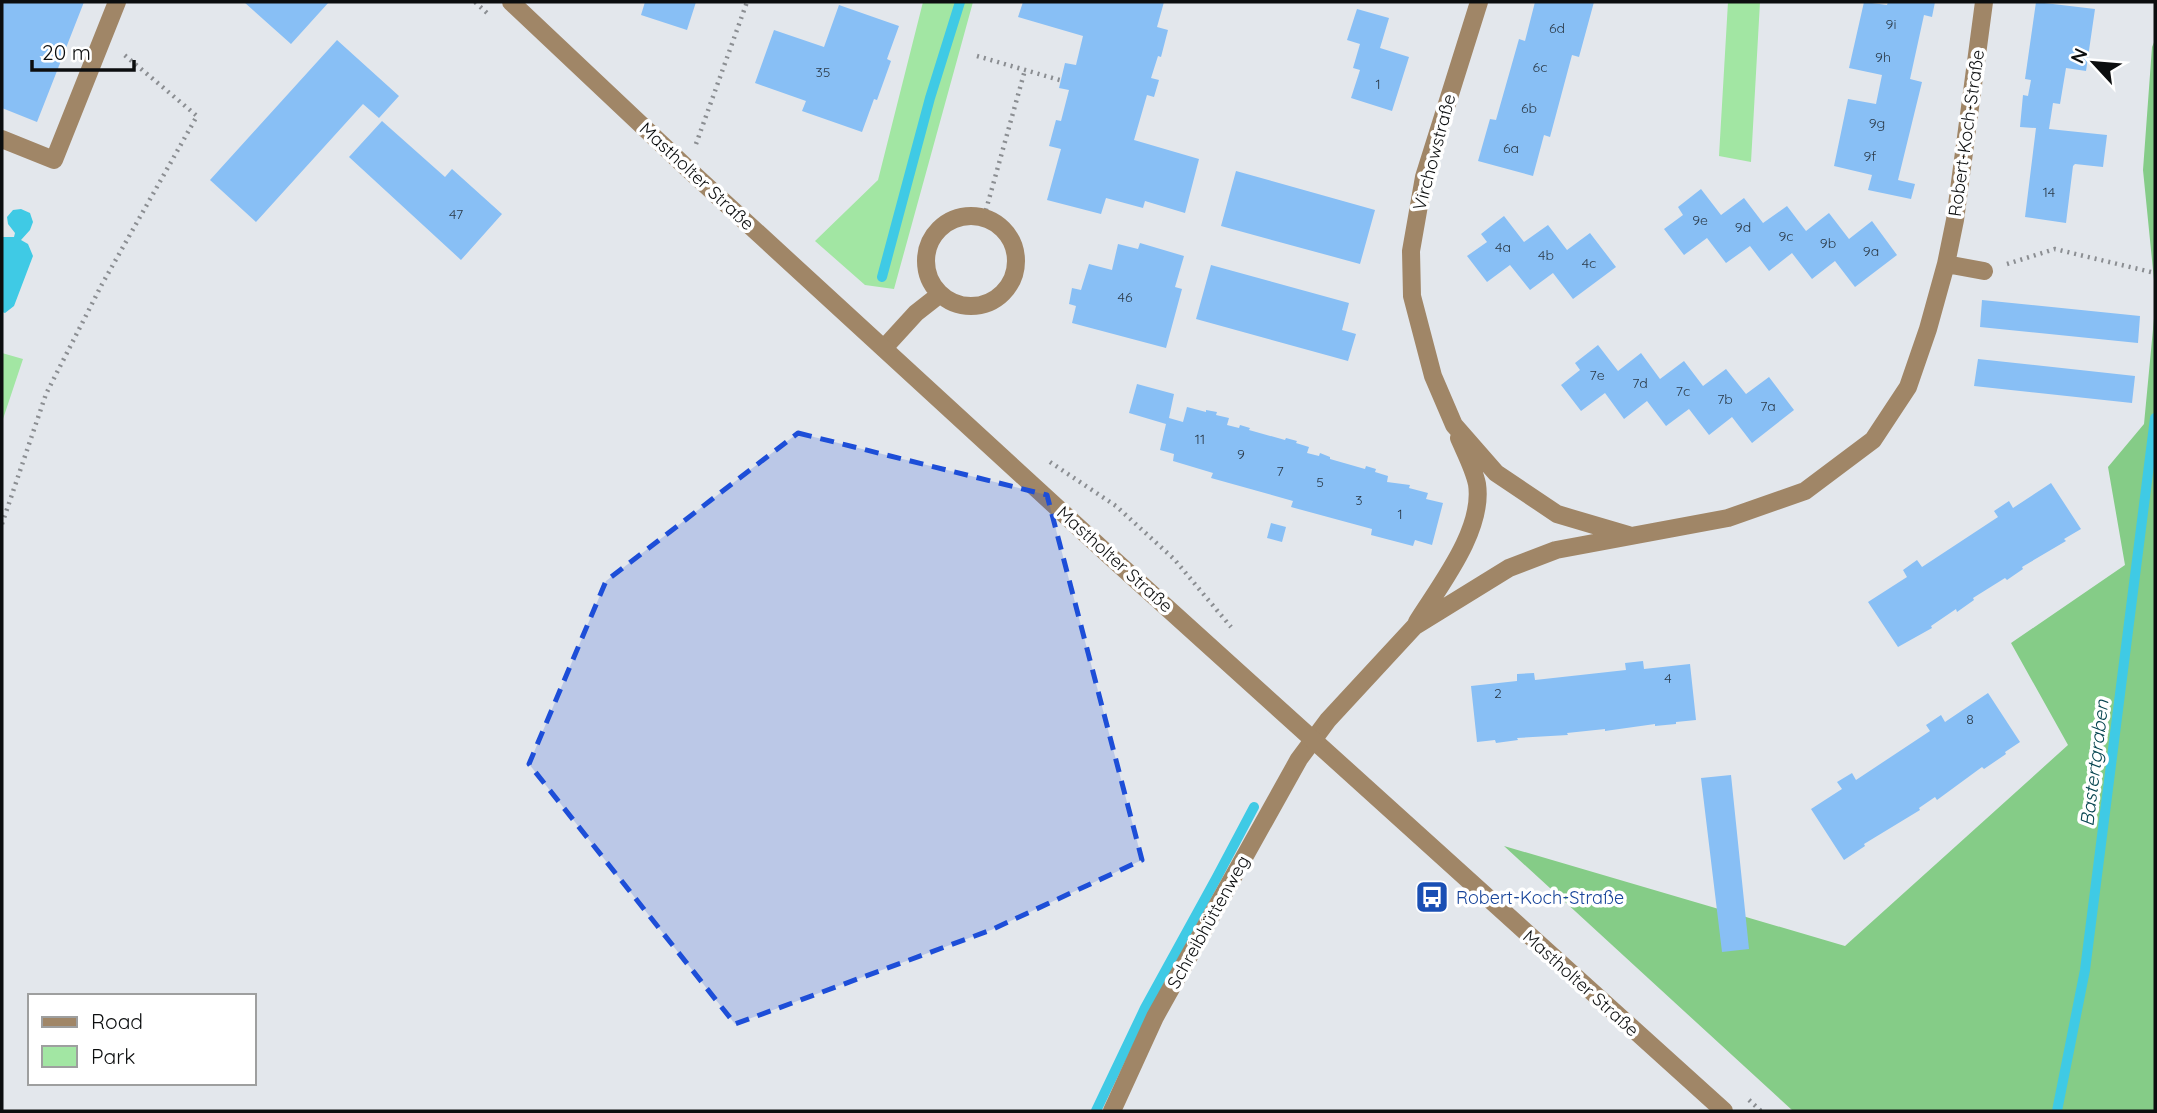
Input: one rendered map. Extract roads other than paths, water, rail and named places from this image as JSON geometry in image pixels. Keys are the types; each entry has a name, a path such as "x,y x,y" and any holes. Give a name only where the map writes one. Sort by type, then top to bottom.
{"street":[{"path":"2,139 54,160 117,2"},
{"name":"Mastholter Straße","path":"511,2 687,168 1122,567 1724,1111"},
{"name":"Virchowstraße","path":"1415,626 1459,556 1475,519 1477,484 1433,376 1412,296 1411,251 1424,177 1479,2"},
{"name":"Robert-Koch-Straße","path":"1313,738 1415,626 1509,568 1556,550 1728,518 1805,491 1873,440 1908,387 1946,264 1955,220 1984,2"},
{"path":"958,217 984,217 1007,234 1016,255 1012,279 996,299 978,306 960,306 940,295 927,274 926,250 939,228 958,217"},
{"path":"1946,264 1984,271"},
{"path":"884,348 916,313 940,295"},
{"name":"Virchowstraße","path":"1454,425 1496,473 1557,514 1631,536"},
{"name":"Schreibhüttenweg","path":"1112,1111 1155,1017 1313,738"}],"water":[{"path":"21,209 30,213 33,222 21,240 28,244 33,256 14,306 5,313 2,312 2,237 14,237 15,233 8,224 7,217 13,210"}],"waterway":[{"path":"882,277 930,98 960,2"},
{"name":"Bastertgraben","path":"2057,1111 2085,970 2155,418"},
{"path":"1096,1111 1145,1008 1254,807"}],"place":[{"name":"Robert-Koch-Straße","path":"1432,897"}]}
